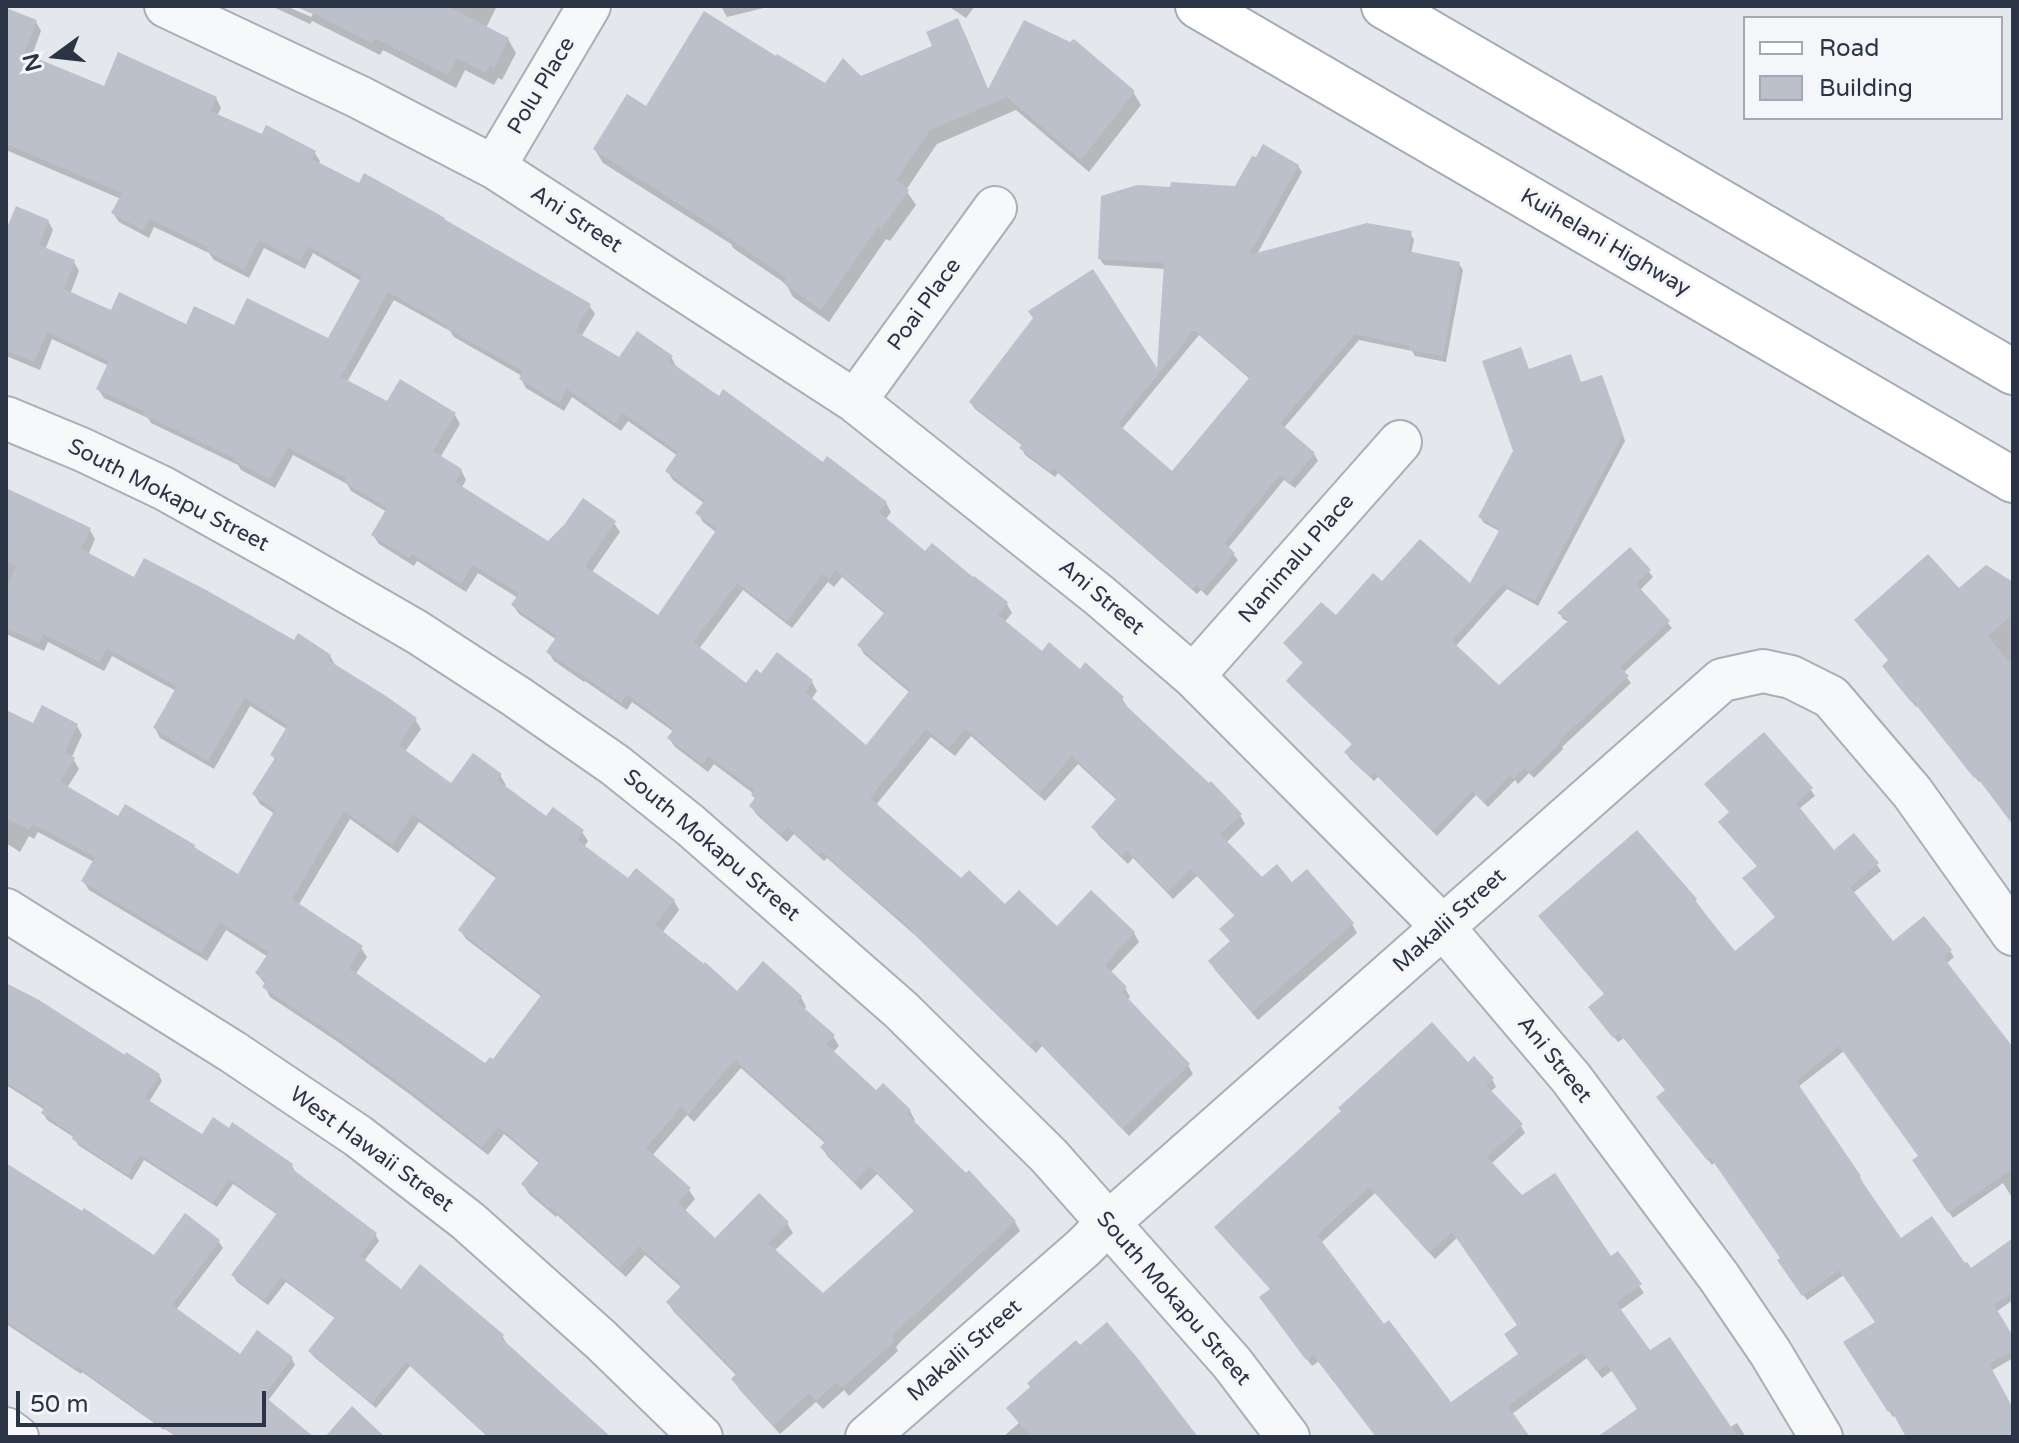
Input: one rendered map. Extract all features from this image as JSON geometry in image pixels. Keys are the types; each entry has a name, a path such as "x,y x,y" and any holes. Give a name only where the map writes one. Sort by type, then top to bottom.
{"main road":[{"name":"Kuihelani Highway","path":"1198,6 2013,480"},
{"path":"1384,6 2013,372"}],"street":[{"name":"Ani Street","path":"166,6 359,97 494,167 855,401 1100,596 1193,676 1443,927 1571,1078 1727,1290 1770,1352 1821,1437"},
{"name":"Polu Place","path":"494,167 589,6"},
{"name":"Poai Place","path":"855,401 995,208"},
{"name":"South Mokapu Street","path":"6,418 163,488 294,561 417,632 615,765 690,825 901,1010 1049,1156 1232,1363 1288,1437"},
{"name":"Nanimalu Place","path":"1193,676 1400,442"},
{"name":"Makalii Street","path":"867,1437 1722,680 1763,671 1791,677 1831,697 1912,792 2013,934"},
{"name":"West Hawaii Street","path":"6,910 221,1044 358,1136 468,1221 601,1340 701,1437"},
{"path":"6,1429 17,1437"}],"building":[{"path":"299,6 447,6 509,38 494,68 490,65 486,73 457,58 448,75 375,38 372,43"},
{"path":"6,8 37,20 24,53 104,86 118,52 217,97 210,111 262,134 266,125 316,151 312,159 359,183 364,173 445,218 591,304 575,331 619,357 637,331 673,356 669,361 719,396 723,389 823,462 827,456 887,502 879,512 925,551 932,543 1008,602 998,615 1042,651 1049,642 1080,669 1085,662 1124,697 1121,701 1209,783 1211,781 1242,814 1220,834 1262,877 1277,864 1292,882 1307,869 1354,923 1252,1012 1208,961 1230,941 1219,929 1235,915 1191,869 1167,892 1127,850 1122,856 1091,827 1117,798 1072,756 1039,794 965,728 949,748 926,729 870,798 961,878 969,870 1005,904 1019,890 1057,926 1091,890 1135,932 1105,965 1127,987 1122,992 1190,1064 1122,1129 1036,1039 1029,1045 912,930 821,851 819,854 788,827 781,834 749,806 755,798 751,795 754,790 709,756 702,764 667,738 674,729 627,694 621,703 546,652 557,636 511,605 519,593 473,565 461,584 412,554 409,558 371,535 387,508 344,482 346,478 288,447 270,480 234,458 96,389 109,361 47,332 34,362 6,350 6,230 16,206 49,220 39,245 75,260 64,289 111,310 119,292 186,324 194,306 234,325 247,298 328,338 362,276 308,246 300,261 259,240 244,270 206,251 208,247 149,219 143,230 111,213 122,193 6,144","holes":["388,292 523,371 519,379 559,403 567,389 615,423 623,413 678,452 665,471 705,500 695,513 717,529 658,615 585,566 616,521 583,498 548,541 455,482 462,469 433,451 456,413 400,379 387,401 341,377","836,570 885,612 857,645 910,690 866,745 805,692 813,680 777,652 761,673 756,669 746,683 693,642 737,583 787,621 822,574 829,579"]},
{"path":"704,11 825,83 843,58 861,76 932,46 926,32 958,18 988,89 1024,20 1070,42 1074,39 1135,91 1081,160 1007,97 930,130 896,180 909,190 881,229 878,227 821,310 783,283 786,278 724,233 593,149 627,94 646,106"},
{"path":"1263,144 1299,165 1249,255 1367,223 1412,231 1408,251 1460,262 1443,356 1409,350 1410,346 1355,334 1280,423 1315,453 1290,483 1280,475 1224,543 1235,553 1203,591 1196,585 1193,589 1054,468 1051,472 1019,448 1023,444 969,402 1033,318 1028,311 1093,269 1157,368 1164,263 1098,259 1101,196 1137,185 1170,187 1171,182 1235,186 1252,156 1256,157","holes":["1194,330 1250,377 1172,471 1118,424"]},
{"path":"1521,347 1529,369 1571,354 1581,382 1602,375 1623,434 1535,601 1503,584 1452,641 1499,685 1569,620 1557,613 1630,547 1651,570 1636,584 1670,621 1620,667 1629,676 1560,740 1530,773 1524,768 1514,779 1510,775 1484,802 1472,791 1433,831 1374,772 1370,777 1344,752 1352,744 1286,681 1303,662 1283,643 1321,602 1336,615 1373,573 1382,581 1420,539 1470,583 1500,529 1478,517 1513,451 1482,361"},
{"path":"6,488 91,528 81,549 134,577 144,558 294,640 298,633 331,655 328,660 417,718 398,745 451,783 473,753 502,774 497,780 546,816 553,807 584,830 577,840 628,878 636,868 675,900 655,925 705,962 737,991 763,961 802,996 797,1002 835,1035 826,1044 876,1090 883,1083 911,1110 907,1114 966,1173 969,1170 1016,1221 897,1331 891,1337 895,1341 842,1388 837,1382 816,1401 809,1393 773,1426 731,1379 737,1373 666,1302 682,1285 639,1246 619,1268 521,1184 540,1161 498,1126 482,1147 404,1086 262,987 266,981 255,973 269,952 220,922 201,953 81,881 95,857 33,824 29,830 6,818 6,710 33,723 42,705 78,724 65,752 75,758 60,782 118,816 125,804 238,874 275,810 252,794 275,758 270,755 288,725 245,698 208,761 153,728 177,686 107,648 99,662 43,634 39,643 6,628 6,588 16,566 6,561","holes":["344,811 392,844 413,814 497,876 458,930 542,994 493,1059 490,1057 485,1063 349,968 363,946 292,899","735,1060 826,1141 820,1147 854,1182 870,1166 915,1210 823,1293 768,1243 789,1222 759,1193 715,1238 678,1203 691,1188 646,1148 681,1107 688,1114"]},
{"path":"1928,554 1959,588 1986,565 2013,582 2013,614 1988,636 2013,667 2013,825 1976,776 1974,778 1882,666 1888,660 1854,620"},
{"path":"1764,732 1813,788 1796,803 1834,850 1854,833 1879,863 1850,887 1893,941 1924,916 1952,950 1943,957 2013,1047 2013,1168 1948,1213 1912,1160 1918,1156 1839,1046 1796,1081 1901,1238 1932,1216 1971,1268 2013,1238 2013,1292 1994,1305 2013,1336 2013,1350 1989,1364 2013,1408 2013,1437 1906,1437 1891,1410 1888,1412 1843,1342 1875,1322 1839,1270 1802,1296 1777,1260 1780,1258 1710,1157 1707,1160 1656,1097 1665,1090 1619,1033 1613,1038 1588,1007 1604,994 1538,916 1637,830 1697,899 1695,901 1735,951 1775,917 1742,878 1757,866 1718,822 1729,812 1704,784"},
{"path":"6,983 160,1074 145,1098 202,1134 213,1117 229,1128 232,1122 293,1164 291,1168 377,1233 360,1256 401,1289 420,1264 504,1335 501,1338 611,1437 489,1437 406,1362 372,1403 308,1351 335,1317 282,1277 264,1300 231,1275 277,1213 229,1179 213,1202 140,1155 128,1175 72,1139 74,1135 41,1113 45,1107 6,1082"},
{"path":"1432,1022 1468,1062 1474,1056 1494,1078 1486,1085 1523,1124 1487,1157 1522,1195 1555,1173 1611,1256 1618,1251 1642,1284 1616,1303 1650,1350 1670,1337 1738,1437 1597,1437 1637,1409 1607,1364 1597,1372 1582,1352 1508,1406 1530,1437 1376,1437 1313,1355 1306,1360 1259,1297 1270,1289 1214,1227 1341,1111 1338,1108","holes":["1370,1187 1429,1253 1452,1232 1517,1325 1504,1334 1518,1354 1451,1402 1389,1320 1384,1324 1317,1235"]},
{"path":"6,1163 82,1211 84,1208 154,1255 185,1213 220,1240 172,1305 240,1354 257,1330 293,1357 264,1396 314,1437 176,1437 78,1367 6,1321"},
{"path":"1107,1322 1198,1437 1031,1437 1006,1408 1030,1387 1027,1383 1076,1340 1080,1345"},
{"path":"352,1406 385,1437 325,1437"}]}
